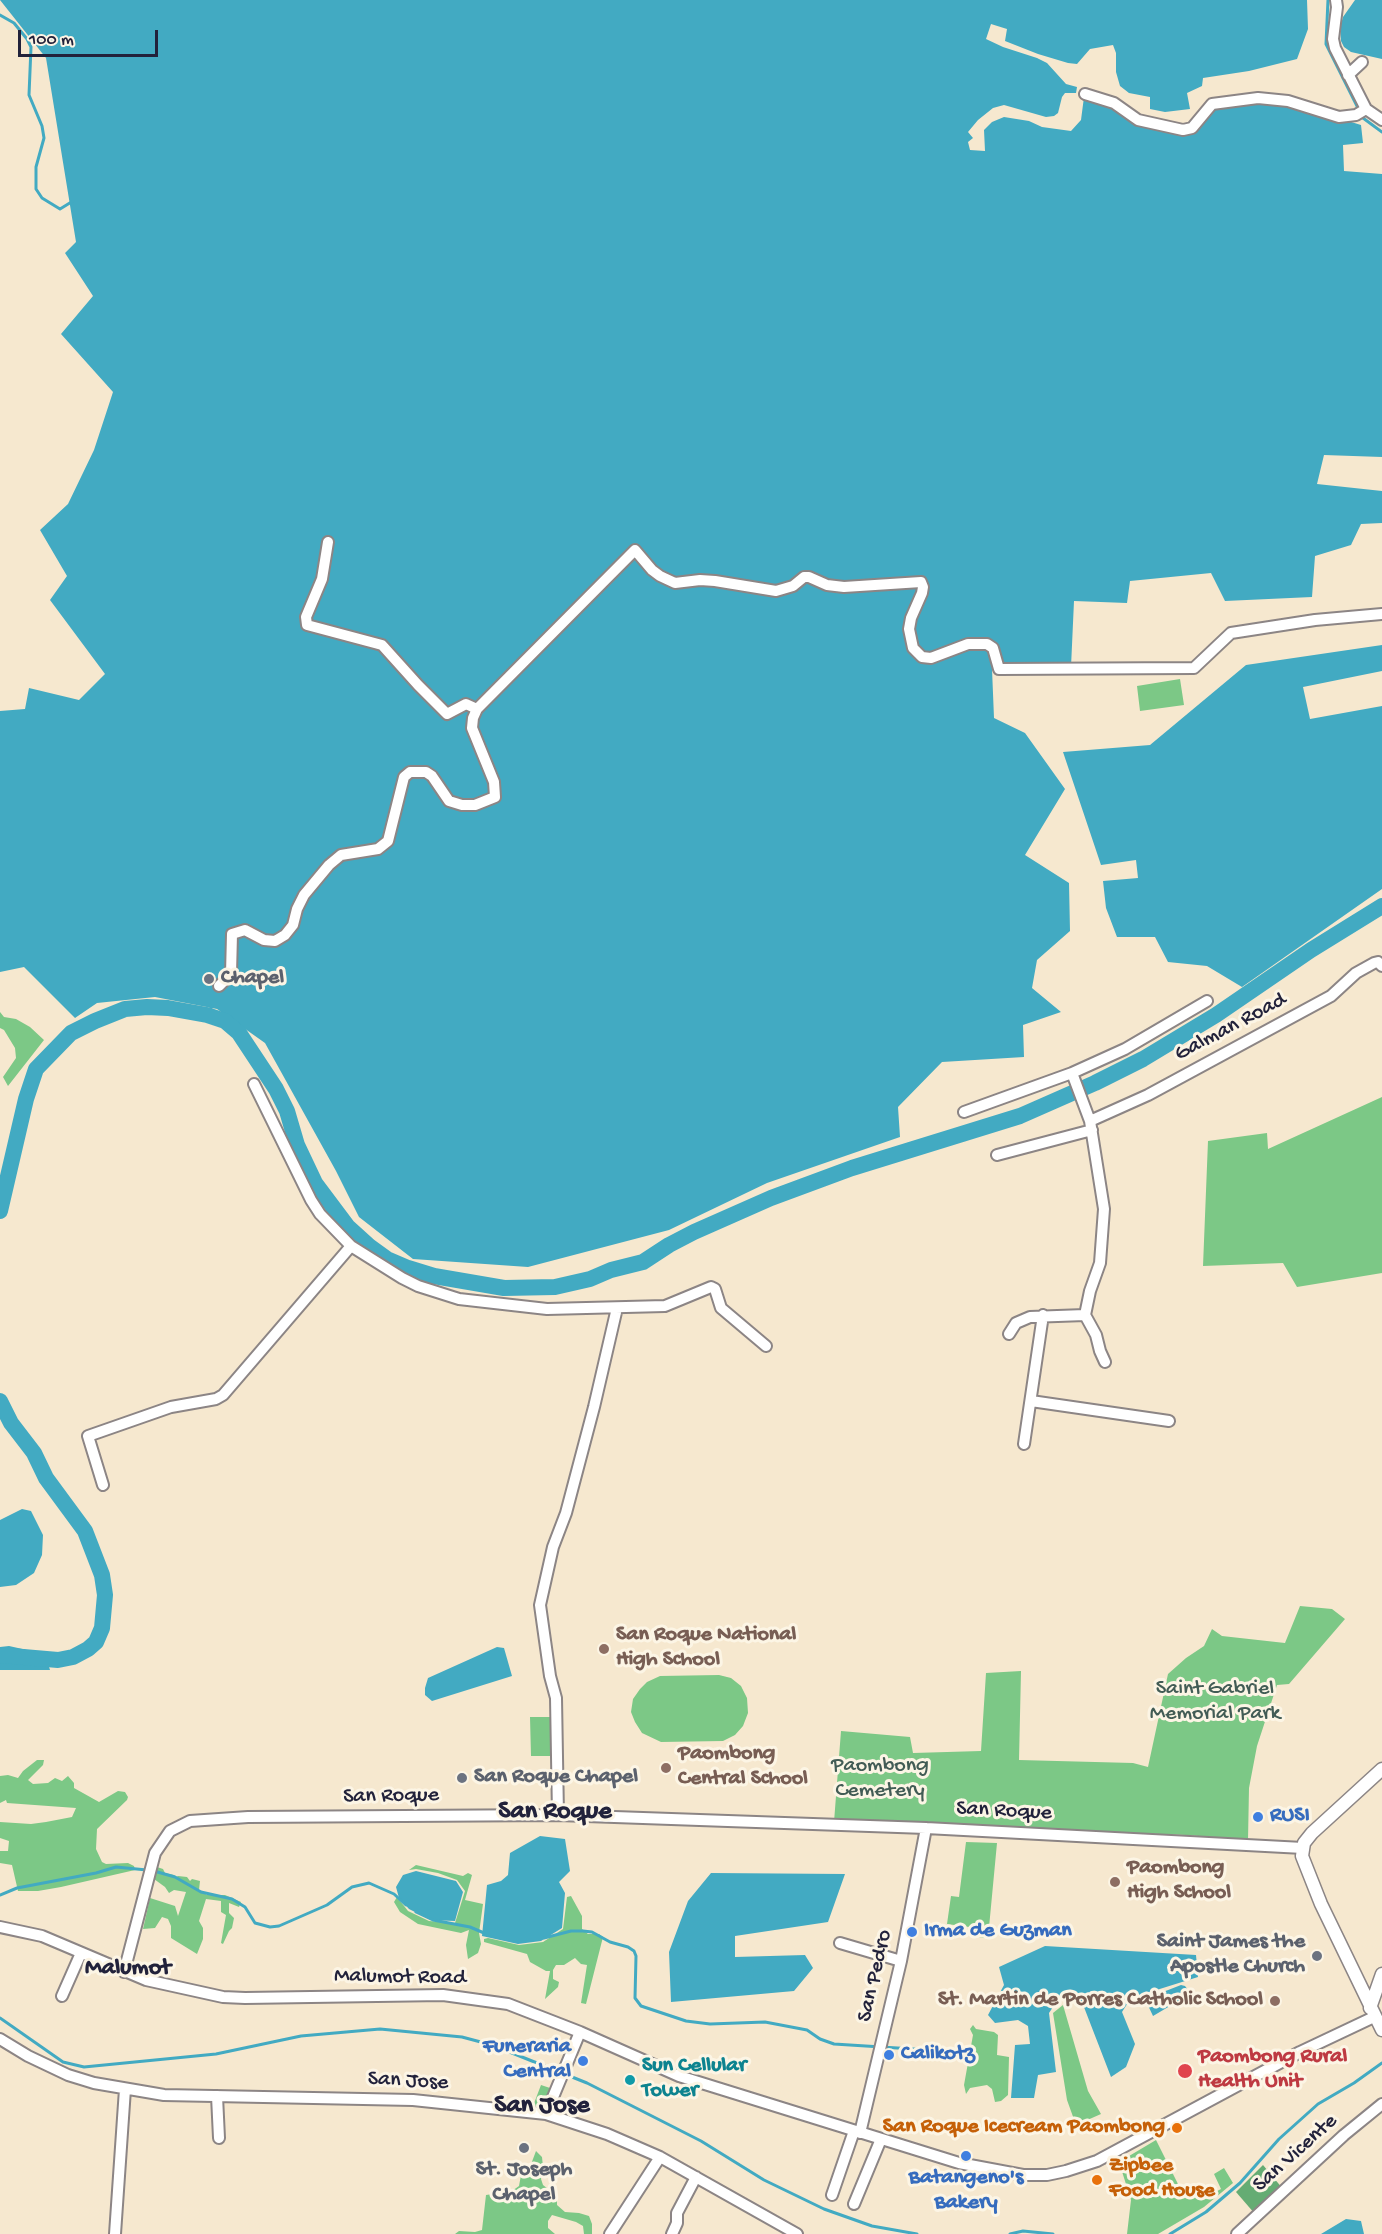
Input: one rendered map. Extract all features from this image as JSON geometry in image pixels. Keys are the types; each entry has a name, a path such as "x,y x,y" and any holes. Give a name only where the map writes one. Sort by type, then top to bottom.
{"main road":[{"path":"1382,1769 1312,1833 1303,1848 1302,1856 1321,1904 1382,2030"},
{"path":"1372,2013 1382,1974"}],"street":[{"path":"1336,0 1333,39 1362,112"},
{"path":"1348,75 1362,62"},
{"path":"1085,94 1114,103 1138,120 1183,130 1192,128 1212,104 1258,98 1288,101 1339,117 1362,112 1382,120"},
{"path":"328,542 322,579 305,624 309,627 382,645 418,686 447,714 466,704 477,709"},
{"path":"219,986 231,974 232,934 245,930 264,940 275,941 285,935 292,925 304,895 329,865 341,855 378,849 388,840 404,777 410,772 426,772 432,776 448,801 462,805 475,805 495,797 494,782 472,728 477,709 635,549 651,570 675,583 715,580 776,591 793,586 804,577 827,585 844,587 921,582 922,592 910,618 909,629 913,648 922,657 931,658 968,644 987,644 993,648 999,669 1194,668 1232,633 1315,620 1382,614"},
{"name":"Galman Road","path":"1091,1125 1330,996 1356,972 1378,962 1382,966"},
{"path":"964,1112 1074,1078 1207,1001"},
{"path":"1074,1078 1091,1125 1104,1209 1102,1254 1085,1315 1096,1335 1105,1362"},
{"path":"254,1084 320,1214 351,1246 402,1278 459,1299 548,1309 592,1306 617,1308 665,1306 711,1287 715,1289 721,1308 766,1346"},
{"path":"997,1155 1091,1125"},
{"path":"103,1485 87,1436 171,1407 216,1399 223,1395 351,1246"},
{"path":"558,1815 556,1698 550,1676 540,1605 553,1547 566,1513 594,1407 617,1308"},
{"path":"1010,1334 1016,1323 1023,1319 1043,1315 1085,1315"},
{"path":"1024,1444 1043,1315"},
{"path":"1031,1401 1169,1421"},
{"name":"San Roque","path":"124,1972 155,1853 170,1831 190,1821 249,1817 558,1815 926,1828 1303,1848"},
{"name":"San Pedro","path":"832,2194 857,2132 880,2046 901,1961 926,1828"},
{"name":"Malumot Road","path":"0,1927 42,1936 146,1980 233,1998 455,1995 508,2004 580,2032 679,2076 959,2163 1037,2175 1066,2171 1097,2161 1372,2013"},
{"path":"840,1943 901,1961"},
{"path":"62,1996 81,1953"},
{"path":"546,2114 580,2032"},
{"name":"San Jose","path":"0,2039 28,2056 68,2075 125,2089 178,2096 412,2100 546,2114 607,2134 660,2157 797,2234"},
{"path":"115,2234 125,2089"},
{"path":"217,2096 219,2138"},
{"name":"San Vicente","path":"1237,2234 1344,2135 1382,2104"},
{"path":"854,2204 881,2139"},
{"path":"610,2234 660,2157"},
{"path":"672,2234 677,2223 677,2213 696,2177"}],"green space":[{"path":"1180,679 1184,705 1140,711 1137,686"},
{"path":"0,1012 4,1017 16,1019 30,1027 44,1040 8,1086 3,1077 16,1058 15,1048 4,1030 0,1028"},
{"path":"1382,1097 1382,1273 1297,1287 1283,1263 1203,1266 1208,1141 1267,1133 1268,1149"},
{"path":"1300,1606 1332,1609 1345,1619 1289,1684 1277,1685 1257,1746 1249,1788 1248,1840 1186,1835 834,1822 841,1731 910,1737 913,1753 981,1751 986,1673 1021,1671 1019,1760 1133,1763 1148,1767 1168,1674 1204,1646 1212,1629 1222,1636 1285,1643"},
{"path":"719,1675 731,1678 741,1686 747,1698 748,1713 743,1726 735,1735 723,1741 661,1742 642,1733 631,1712 633,1699 647,1682 660,1676"},
{"path":"530,1717 550,1717 550,1756 531,1756"},
{"path":"37,1760 44,1760 43,1765 28,1780 33,1784 48,1783 55,1778 62,1781 68,1776 74,1783 74,1788 99,1802 118,1791 125,1792 127,1800 97,1829 96,1849 102,1862 106,1864 128,1863 134,1866 135,1870 61,1887 38,1891 18,1891 12,1865 0,1863 0,1851 8,1851 9,1841 0,1838 0,1822 31,1824 46,1822 72,1817 76,1808 7,1803 6,1800 0,1803 0,1776 8,1775 18,1778"},
{"path":"966,1842 997,1843 988,1938 969,1936 969,1927 947,1924 951,1896 959,1897"},
{"path":"416,1865 463,1876 468,1873 472,1875 465,1900 483,1904 479,1933 481,1944 478,1953 468,1959 466,1945 469,1930 461,1933 418,1924 400,1912 394,1902 397,1897 408,1911 429,1921 455,1923 465,1891 457,1880 438,1873 409,1870"},
{"path":"157,1867 176,1877 187,1877 190,1881 192,1879 200,1881 199,1890 207,1895 225,1895 241,1902 239,1907 229,1903 229,1913 234,1918 232,1928 223,1944 221,1943 226,1915 221,1912 221,1901 206,1899 199,1921 203,1928 203,1939 197,1954 171,1938 171,1926 168,1919 162,1917 155,1928 143,1929 150,1898 175,1906 178,1916 186,1892 174,1890 169,1893 154,1879"},
{"path":"571,1896 582,1916 582,1929 588,1934 599,1934 603,1937 586,2004 581,2003 587,1965 581,1964 575,1958 564,1965 556,1965 553,1970 553,1979 559,1982 558,1987 545,1999 550,1971 530,1962 527,1954 484,1942 484,1939 488,1938 519,1945 543,1942 563,1929 567,1897"},
{"path":"1063,2005 1088,2091 1101,2114 1076,2125 1067,2100 1053,2013"},
{"path":"973,2025 976,2029 994,2032 998,2035 997,2055 1009,2057 1008,2095 1001,2101 995,2102 992,2089 987,2085 970,2088 966,2094 964,2085 973,2035 970,2029"},
{"path":"541,2085 553,2089 545,2111 533,2106"},
{"path":"1156,2140 1183,2194 1198,2184 1206,2197 1221,2189 1214,2174 1224,2168 1233,2183 1204,2207 1158,2234 1127,2234 1131,2200 1119,2162"},
{"path":"536,2151 542,2157 543,2185 557,2196 557,2205 565,2212 589,2216 592,2234 584,2234 583,2226 576,2222 552,2215 548,2221 548,2228 555,2234 455,2234 459,2231 482,2230 486,2195 493,2194 497,2199 502,2198 519,2186 521,2175 527,2175"},
{"path":"1263,2165 1283,2189 1255,2214 1236,2192"}],"water":[{"path":"0,0 1307,0 1308,29 1297,59 1249,71 1203,78 1202,86 1187,93 1190,109 1165,112 1150,109 1150,97 1129,93 1120,86 1113,45 1090,49 1077,64 1068,63 1005,41 1007,29 991,24 986,39 1047,63 1066,84 1077,87 1076,93 1065,93 1058,113 1054,116 1046,117 1004,105 993,108 968,132 973,138 968,142 970,150 985,151 984,130 992,122 1004,117 1029,121 1042,127 1071,131 1081,120 1084,97 1186,134 1212,107 1251,102 1289,103 1361,125 1363,143 1343,145 1344,171 1382,174 1382,457 1324,455 1317,484 1382,491 1382,523 1361,524 1351,545 1315,556 1312,597 1225,601 1211,573 1130,581 1127,603 1074,601 1071,667 992,669 994,718 1025,733 1065,789 1025,855 1069,883 1070,931 1037,960 1032,988 1061,1012 1023,1025 1024,1057 942,1062 898,1107 900,1137 767,1183 669,1230 528,1267 413,1259 359,1217 265,1043 217,1009 155,997 97,1003 75,1018 24,967 0,972 0,711 25,709 29,688 79,700 105,674 50,600 67,576 40,530 68,504 94,450 113,392 61,334 93,296 65,253 76,242 46,58"},
{"path":"1355,0 1382,0 1382,59 1351,52 1344,47 1341,41 1340,28 1343,17"},
{"path":"1382,645 1382,671 1303,687 1310,719 1382,706 1382,889 1242,987 1207,966 1168,962 1155,937 1117,937 1106,908 1103,881 1138,878 1136,860 1101,865 1063,752 1150,745 1246,665"},
{"path":"22,1509 31,1511 43,1535 42,1555 34,1573 16,1585 0,1587 0,1520"},
{"path":"9,1646 45,1654 50,1670 0,1670 0,1647"},
{"path":"497,1647 504,1648 512,1676 432,1701 425,1695 428,1678"},
{"path":"540,1836 565,1839 570,1871 559,1882 565,1893 562,1928 541,1941 518,1944 482,1936 487,1885 501,1881 508,1875 510,1853"},
{"path":"416,1871 456,1881 463,1892 455,1921 431,1920 409,1909 399,1898 396,1887 403,1875"},
{"path":"711,1873 845,1874 828,1922 735,1936 735,1957 805,1955 813,1968 794,1991 671,2002 669,1952 688,1901"},
{"path":"1045,1946 1196,1955 1198,1977 1131,1998 1122,2012 1135,2044 1126,2067 1111,2077 1082,2002 1059,1998 1049,2013 1056,2072 1038,2075 1034,2098 1011,2098 1015,2045 1030,2044 1028,2026 1018,2020 995,2023 988,2015 1004,1985 999,1967"},
{"path":"1181,1985 1188,1990 1188,1995 1182,2005 1175,2003 1153,2016 1145,1999"},
{"path":"1346,2219 1361,2221 1364,2234 1321,2234"}],"waterway":[{"path":"1328,0 1326,44 1363,118 1382,132"},
{"path":"0,15 14,23 31,47 29,95 42,126 44,138 36,167 36,189 42,198 60,209 73,201"},
{"path":"0,1211 26,1099 36,1069 71,1033 95,1021 125,1009 168,1008 207,1015 225,1021 239,1033 276,1089 287,1111 297,1145 315,1183 348,1227 387,1259 434,1276 504,1288 555,1287 590,1279 611,1270 643,1262 694,1232 771,1198 852,1168 1020,1116 1095,1083 1143,1059 1216,1015 1311,950 1382,906"},
{"path":"207,1015 212,1006"},
{"path":"0,1401 11,1423 34,1453 46,1478 85,1531 102,1575 105,1595 102,1628 96,1642 88,1649 73,1657 58,1660 0,1655"},
{"path":"0,1895 17,1888 116,1867 147,1870"},
{"path":"154,1871 175,1877 201,1892 232,1899 245,1907 255,1923 270,1927 279,1926 327,1905 352,1887 369,1883 394,1894 406,1905"},
{"path":"416,1912 433,1920 470,1927 484,1933"},
{"path":"544,1938 571,1931 583,1931 592,1932 610,1942 628,1947 634,1951 636,1956 635,1998 641,2006 686,2021 710,2024 765,2022 807,2030 820,2039 834,2044 945,2051"},
{"path":"0,2018 63,2062 84,2067 216,2054 301,2036 380,2029 462,2037 492,2045 587,2083 701,2141 764,2180 824,2209 872,2226 917,2234"},
{"path":"1170,2234 1206,2212 1240,2183 1279,2139 1318,2104 1382,2063"},
{"path":"1010,2234 1023,2231 1053,2234"}],"place":[{"name":"Chapel","path":"209,979"},
{"name":"San Roque National High School","path":"604,1649"},
{"name":"Paombong Central School","path":"666,1768"},
{"name":"San Roque Chapel","path":"462,1778"},
{"name":"RUSI","path":"1258,1817"},
{"name":"Paombong High School","path":"1115,1882"},
{"name":"Irma de Guzman","path":"912,1932"},
{"name":"Saint James the Apostle Church","path":"1317,1956"},
{"name":"St. Martin de Porres Catholic School","path":"1275,2001"},
{"name":"Calikotz","path":"889,2055"},
{"name":"Funeraria Central","path":"583,2061"},
{"name":"Paombong Rural Health Unit","path":"1185,2071"},
{"name":"Sun Cellular Tower","path":"630,2080"},
{"name":"San Roque Icecream Paombong","path":"1177,2128"},
{"name":"St. Joseph Chapel","path":"524,2148"},
{"name":"Batangeno's Bakery","path":"966,2156"},
{"name":"Zipbee Food House","path":"1097,2180"}],"district":[{"name":"San Roque","path":"555,1813"},
{"name":"Malumot","path":"128,1969"},
{"name":"San Jose","path":"542,2107"}],"park label":[{"name":"Saint Gabriel Memorial Park","path":"1215,1703"},
{"name":"Paombong Cemetery","path":"880,1780"}]}
